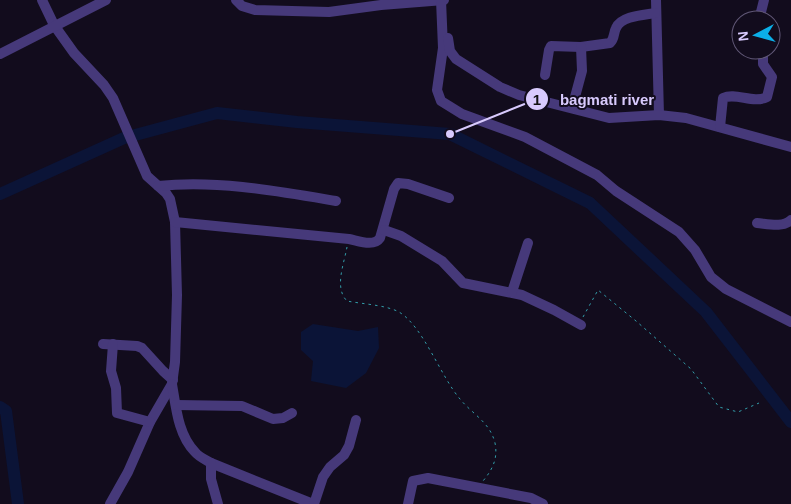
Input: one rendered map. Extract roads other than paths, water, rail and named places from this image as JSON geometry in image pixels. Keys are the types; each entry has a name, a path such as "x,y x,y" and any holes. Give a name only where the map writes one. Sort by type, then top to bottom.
{"street":[{"path":"42,0 54,25 78,58 104,85 113,98 147,176 170,199 175,222 177,295 176,362 173,382 181,428 187,442 196,454 211,463 314,504 320,483 326,472 344,455 349,446 356,420"},
{"path":"0,54 106,0"},
{"path":"236,0 247,9 292,12 345,11 381,5 444,0"},
{"path":"444,0 450,51 456,59 506,89 572,108 617,118 659,115 686,118 791,147"},
{"path":"444,0 443,48 438,90 441,101 462,114 525,137 597,175 616,191 679,232 695,250 711,277 718,283 726,289 791,322"},
{"path":"656,0 659,115"},
{"path":"545,75 550,47 581,47 610,42 614,38 615,29 620,22 656,13"},
{"path":"572,108 582,71 581,47"},
{"path":"720,127 723,98 729,96 758,99 767,97 772,77 764,60"},
{"path":"175,222 375,243 379,240 384,230 394,189 398,183 408,184 449,198"},
{"path":"158,186 174,184 245,186 336,201"},
{"path":"757,223 782,225 791,220"},
{"path":"384,230 401,236 442,261 463,283 512,292 554,310 581,325"},
{"path":"512,292 528,243"},
{"path":"150,422 117,413 116,388 111,371 108,344 132,345 142,348 173,382"},
{"path":"110,504 128,472 150,422 173,382"},
{"path":"176,405 242,406 273,419 283,418 292,413"},
{"path":"211,463 210,479 218,504"},
{"path":"408,504 412,483 420,478 531,498 543,504"}],"water":[{"path":"313,324 358,331 378,327 379,348 366,373 346,388 311,381 313,361 301,350 301,332"}],"waterway":[{"path":"0,194 124,138 217,113 297,122 450,134 590,203 706,312 791,422"},
{"path":"0,407 6,411 18,504"}],"place":[{"name":"bagmati river","path":"450,134"}]}
